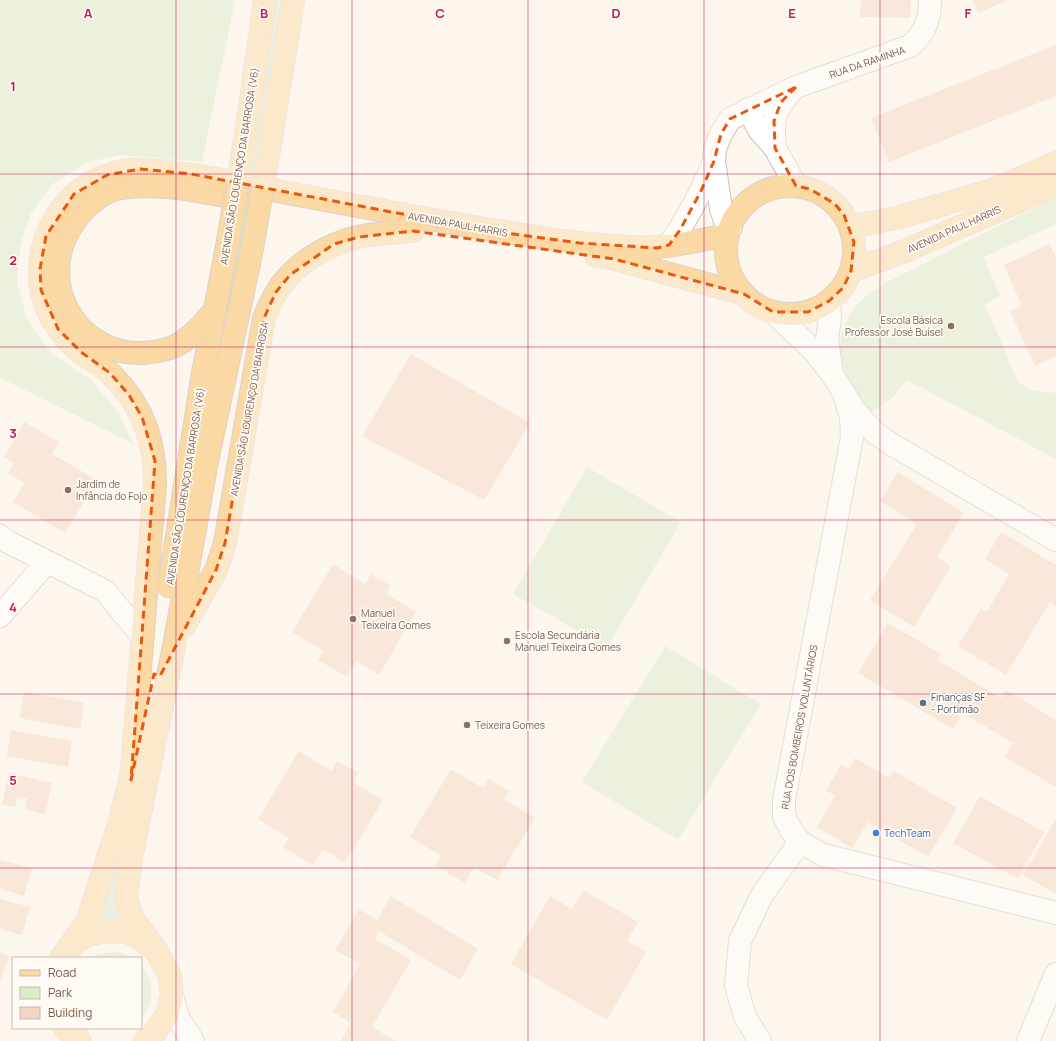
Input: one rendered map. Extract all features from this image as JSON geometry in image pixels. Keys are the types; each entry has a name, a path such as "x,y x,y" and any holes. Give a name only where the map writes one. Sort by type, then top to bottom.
{"main road":[{"name":"AVENIDA SÃO LOURENÇO DA BARROSA (V6)","path":"62,957 87,922 101,884 131,780 158,658 214,311 228,241 247,128 265,0"},
{"name":"AVENIDA SÃO LOURENÇO DA BARROSA (V6)","path":"145,1041 150,1038 167,1015 172,995 170,976 156,950 132,917 126,898 131,858 174,647 207,461 251,254 293,0"},
{"name":"AVENIDA PAUL HARRIS","path":"850,228 900,217 992,190 1056,163"},
{"name":"AVENIDA PAUL HARRIS","path":"131,780 155,484 155,461 151,440 142,417 129,395 110,373 81,352 58,329 48,310 41,290 40,264 46,236 53,221 74,194 89,183 123,171 140,169 191,174 492,231 593,244 657,248 729,231"},
{"name":"AVENIDA PAUL HARRIS","path":"851,271 905,251 1056,185"},
{"path":"214,311 197,332 178,345 156,352 134,353 115,349 93,339 71,318 59,289 57,266 61,246 71,227 83,210 100,196 120,189 148,186 231,197 413,231"},
{"path":"781,186 796,186 810,189 823,195 835,204 844,215 850,228 854,242 854,256 851,271 843,288 829,301 808,312 785,314 762,308 744,294 734,280 728,264 726,247 729,231 735,217 755,196 781,186"},
{"name":"AVENIDA PAUL HARRIS","path":"413,231 614,259 744,294"},
{"name":"AVENIDA SÃO LOURENÇO DA BARROSA","path":"174,647 194,607 216,570 225,543 264,318 276,292 290,275 316,255 334,244 359,236 413,231"},
{"name":"AVENIDA SÃO LOURENÇO DA BARROSA (V6)","path":"62,957 74,944 84,937 104,931 130,933 156,950"},
{"path":"53,1041 54,1029"},
{"path":"66,1029 80,1041"}],"street":[{"name":"RUA DA RAMINHA","path":"714,161 715,149 725,124 735,115 796,86 910,46 922,35 928,18 930,0"},
{"path":"775,148 774,121 780,102 796,86"},
{"path":"748,109 759,130 775,148 796,186"},
{"path":"714,161 721,209 729,231"},
{"path":"668,245 680,230 690,207 701,191 714,161"},
{"path":"829,301 830,318 827,339 832,374"},
{"path":"773,312 802,338 832,374 855,411 874,432 891,444 1056,540"},
{"name":"RUA DOS BOMBEIROS VOLUNTÁRIOS","path":"844,394 851,417 852,437 784,800 784,816 800,842 823,855 1046,910"},
{"path":"845,473 860,446 871,441 891,444"},
{"path":"0,536 8,542 105,591 142,636"},
{"path":"0,616 47,562"},
{"path":"760,1041 745,1017 736,985 740,941 762,895 800,842"},
{"path":"1046,910 1056,922"},
{"path":"1028,1041 1056,974"},
{"path":"172,995 178,1018 193,1041"},
{"path":"1041,1041 1056,1004"}],"highlighted area":[{"path":"796,87 781,102 774,121 775,148 796,186 810,189 835,204 844,215 854,242 851,271 843,288 829,301 808,312 773,312 744,294 614,259 413,231 359,237 334,244 290,275 276,292 264,318 225,543 216,570 160,676 154,674 131,780 155,461 142,417 129,395 110,373 81,352 58,329 41,290 40,269 46,236 74,194 107,175 140,169 191,174 492,231 579,243 657,248 669,245 680,230 701,191 714,161 721,134 730,119"}],"green space":[{"path":"0,0 235,0 202,162 119,155 86,163 54,183 31,213 20,246 17,282 27,319 52,354 91,380 119,414 134,444 0,378"},
{"path":"276,0 283,0 246,228 125,844 120,921 100,921 147,727 252,161"},
{"name":"Escola Básica Professor José Buísel","path":"1056,198 1056,224 984,257 1000,296 985,305 1019,383 1032,390 1056,393 1056,459 907,380 892,398 871,412 854,390 848,379 840,355 840,343 843,330 855,307 872,292 892,279"},
{"path":"587,467 681,522 607,648 513,594"},
{"path":"665,646 761,704 678,840 582,782"},
{"path":"119,952 131,957 93,957 96,955"},
{"path":"142,966 149,978 152,992 146,1012 142,1018"}],"building":[{"path":"861,0 911,0 910,18 860,17"},
{"path":"973,0 1008,0 978,13"},
{"path":"1056,45 1056,96 889,162 871,118"},
{"path":"1050,244 1056,258 1056,356 1035,366 1010,311 1022,306 1004,265"},
{"path":"411,354 530,423 484,500 362,436"},
{"path":"25,422 59,442 52,454 97,480 65,533 13,502 24,483 8,473 14,463 4,457"},
{"path":"898,472 964,513 937,557 951,566 914,627 870,600 917,524 880,501"},
{"path":"1001,532 1056,565 1056,606 1050,602 1006,675 958,646 981,608 987,612 1009,574 985,559"},
{"path":"333,564 365,584 371,574 391,586 386,594 416,612 379,675 356,661 347,677 318,660 323,651 292,632"},
{"path":"888,623 941,654 937,660 1001,698 1006,690 1056,720 1056,787 1005,757 1013,743 962,713 953,729 858,673"},
{"path":"24,692 84,703 80,729 19,718"},
{"path":"11,730 72,741 68,767 7,756"},
{"path":"299,751 332,771 337,761 358,773 353,782 383,800 345,863 323,849 313,865 283,847 289,838 258,819"},
{"path":"855,758 889,778 894,771 957,808 928,857 868,822 852,848 817,827 835,796 826,790 841,765 849,769"},
{"path":"451,769 483,788 489,779 510,791 504,799 535,818 497,880 474,867 465,883 435,865 441,856 410,837"},
{"path":"9,773 52,783 45,814 25,809 27,799 17,797 15,807 2,804"},
{"path":"980,796 1044,832 1018,879 953,843"},
{"path":"1056,819 1056,894 1023,875"},
{"path":"0,860 32,868 24,896 0,889"},
{"path":"583,890 638,922 627,941 646,952 607,1020 511,964 550,896 572,909"},
{"path":"391,896 478,949 460,980 379,931 375,939 411,960 372,1027 396,1041 341,1041 351,1023 333,1012 360,964 335,950 359,909 377,920"},
{"path":"0,899 30,907 22,935 0,929"},
{"path":"0,952 9,957 0,981"}],"place":[{"name":"Escola Básica Professor José Buísel","path":"951,326"},
{"name":"Jardim de Infância do Fojo","path":"68,490"},
{"name":"Manuel Teixeira Gomes","path":"353,619"},
{"name":"Escola Secundária Manuel Teixeira Gomes","path":"507,641"},
{"name":"Finanças SF - Portimão","path":"923,703"},
{"name":"Teixeira Gomes","path":"467,725"},
{"name":"TechTeam","path":"876,833"}]}
